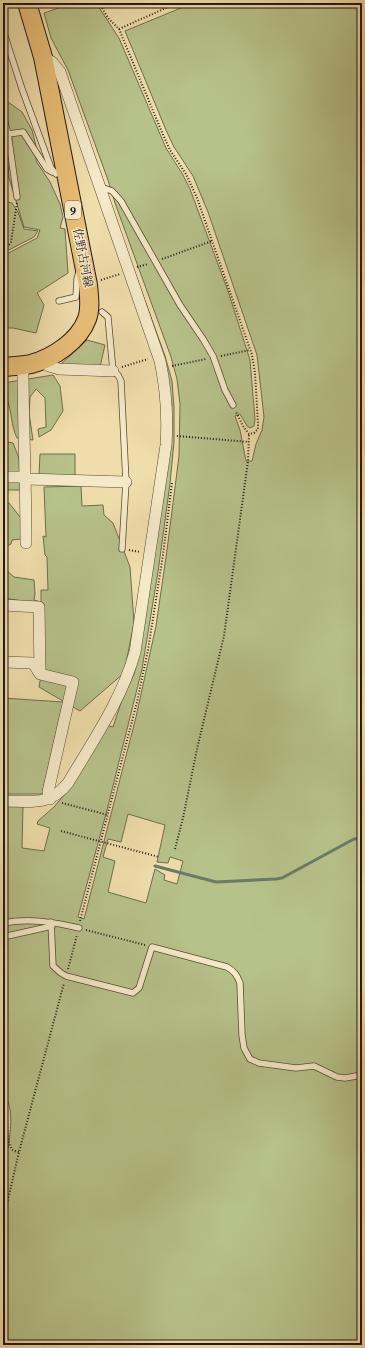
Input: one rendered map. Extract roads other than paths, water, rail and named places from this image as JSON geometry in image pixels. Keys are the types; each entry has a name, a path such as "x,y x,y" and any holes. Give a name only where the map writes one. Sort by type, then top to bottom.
{"main road":[{"name":"佐野古河線","path":"3,366 23,366 41,361 54,355 74,338 87,319 89,308 89,296 84,268 61,175 43,57 27,3"}],"street":[{"path":"3,801 41,801 50,799 62,790 68,783 117,699 130,671 135,652 166,445 167,406 160,361 60,72 52,62 43,57"},
{"path":"41,361 49,366 59,369 116,369"},
{"path":"23,366 26,543"},
{"path":"3,477 126,482"},
{"path":"3,606 39,607 40,674"},
{"path":"3,662 33,663 40,674 73,682 48,792 50,799"}],"lane":[{"path":"3,30 51,168 61,175"},
{"path":"3,116 8,134 17,197"},
{"path":"8,134 23,132 47,169 61,175"},
{"path":"100,187 112,191 121,201 180,305 213,356 224,390 233,405"},
{"path":"60,300 76,297 77,279 80,271 84,268"},
{"path":"102,312 108,317 116,369 121,381 126,482 122,549"},
{"path":"3,923 29,920 78,928"},
{"path":"3,937 52,924"},
{"path":"52,924 54,966 66,976 133,993 139,988 152,948 219,965 233,971 238,976 240,983 242,1035 244,1048 250,1059 259,1063 296,1068 314,1066 337,1077 345,1078 362,1075"}],"waterway":[{"path":"155,866 216,882 276,879 282,878 354,839 362,839"}]}
